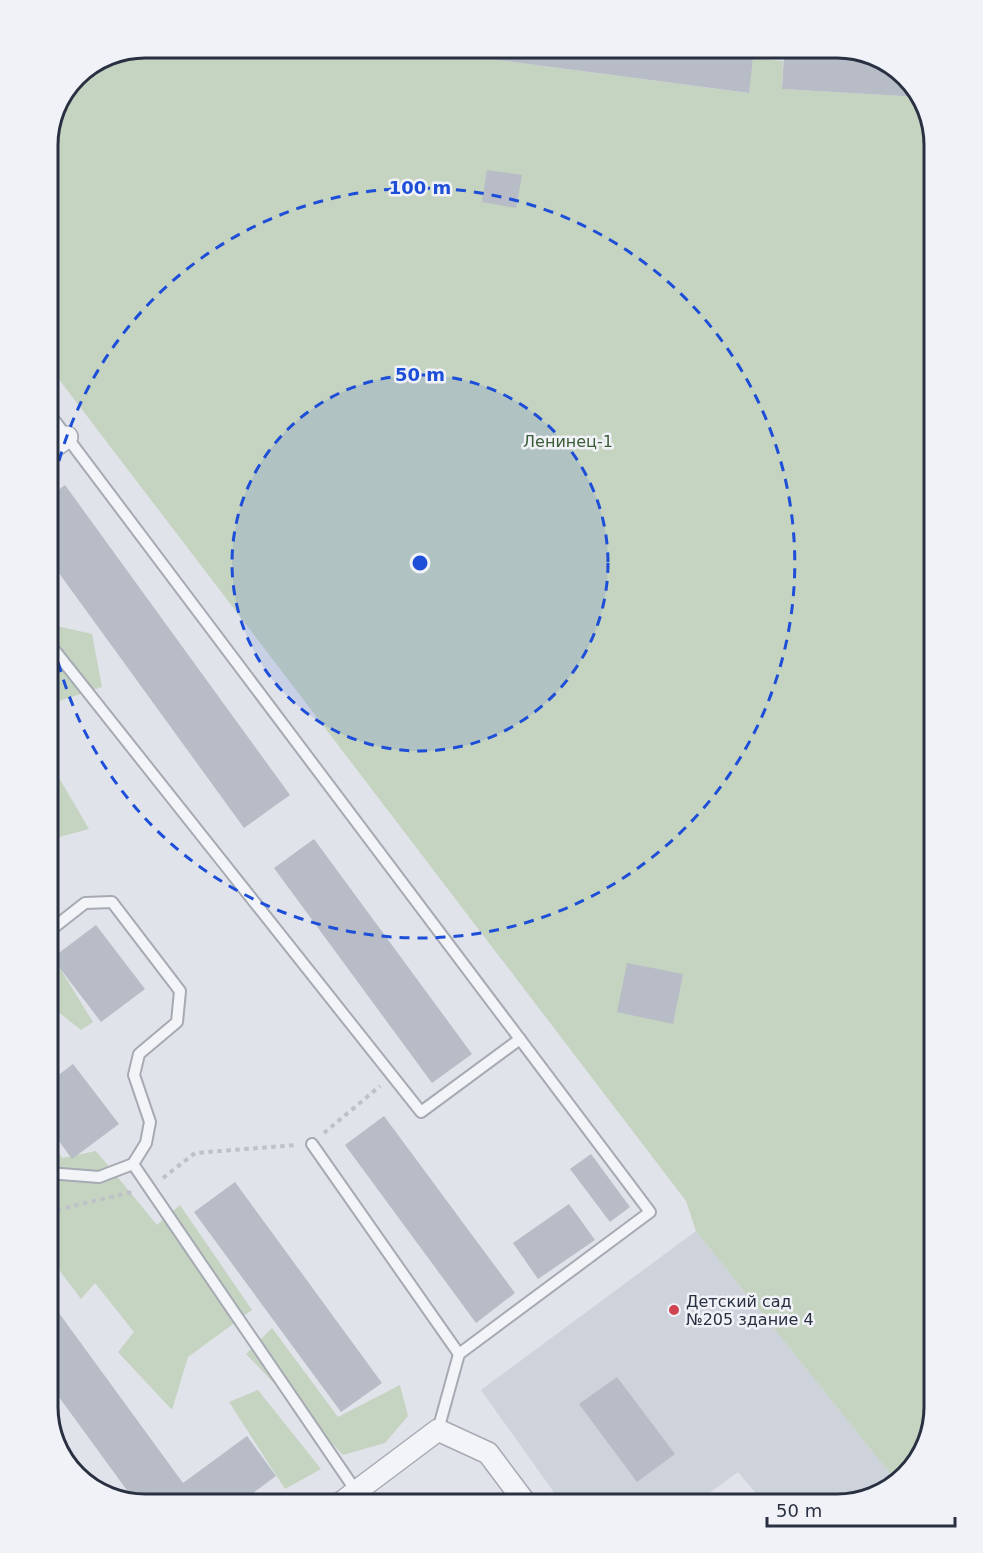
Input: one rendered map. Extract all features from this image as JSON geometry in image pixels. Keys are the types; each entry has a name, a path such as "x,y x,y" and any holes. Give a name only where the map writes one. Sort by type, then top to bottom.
{"street":[{"path":"59,443 67,437"},
{"path":"352,1494 438,1430 488,1454 519,1494"}],"lane":[{"path":"59,426 650,1212 459,1354 438,1430"},
{"path":"59,656 421,1112 520,1039"},
{"path":"59,923 85,903 112,902 180,991 177,1022 139,1054 134,1075 150,1122 146,1143 133,1164 99,1176 59,1174"},
{"path":"312,1144 459,1354"},
{"path":"133,1164 356,1491"}],"path":[{"path":"59,1209 149,1188 195,1153 312,1144 374,1090"}],"shaded area":[{"name":"Детский сад №205 здание 4","path":"696,1231 892,1476 866,1490 838,1494 757,1494 738,1472 708,1494 555,1494 481,1390"}],"green space":[{"name":"Ленинец-1","path":"134,59 491,59 748,93 753,59 763,59 783,61 782,89 910,96 916,107 923,128 924,145 924,1419 918,1441 910,1456 892,1476 696,1231 686,1201 59,379 59,139 61,123 76,92 102,70"},
{"path":"59,626 92,634 102,687 59,701"},
{"path":"59,778 89,829 59,837"},
{"path":"59,967 93,1022 81,1030 59,1012"},
{"path":"96,1151 157,1225 180,1205 252,1310 188,1357 172,1410 118,1352 134,1332 95,1283 81,1299 59,1270 59,1152 62,1158"},
{"path":"272,1328 338,1417 400,1385 408,1416 385,1443 343,1455 246,1354"},
{"path":"258,1390 321,1469 285,1489 229,1402"}],"building":[{"path":"491,59 753,59 749,93"},
{"path":"784,59 844,59 876,67 895,80 910,96 782,89"},
{"path":"487,170 522,175 516,208 482,202"},
{"path":"65,485 290,795 244,828 59,573 59,489"},
{"path":"314,839 472,1054 432,1083 274,868"},
{"path":"96,925 145,989 101,1022 59,967 59,953"},
{"path":"627,963 683,974 673,1024 617,1012"},
{"path":"73,1064 119,1124 72,1159 59,1141 59,1075"},
{"path":"384,1116 515,1293 476,1323 345,1145"},
{"path":"591,1154 630,1207 610,1222 570,1169"},
{"path":"235,1182 382,1383 341,1412 194,1212"},
{"path":"569,1204 595,1240 538,1279 513,1243"},
{"path":"59,1313 183,1483 247,1436 276,1476 252,1494 129,1493 59,1397"},
{"path":"617,1377 675,1454 637,1482 579,1404"}],"place":[{"name":"Детский сад №205 здание 4","path":"674,1310"}]}
